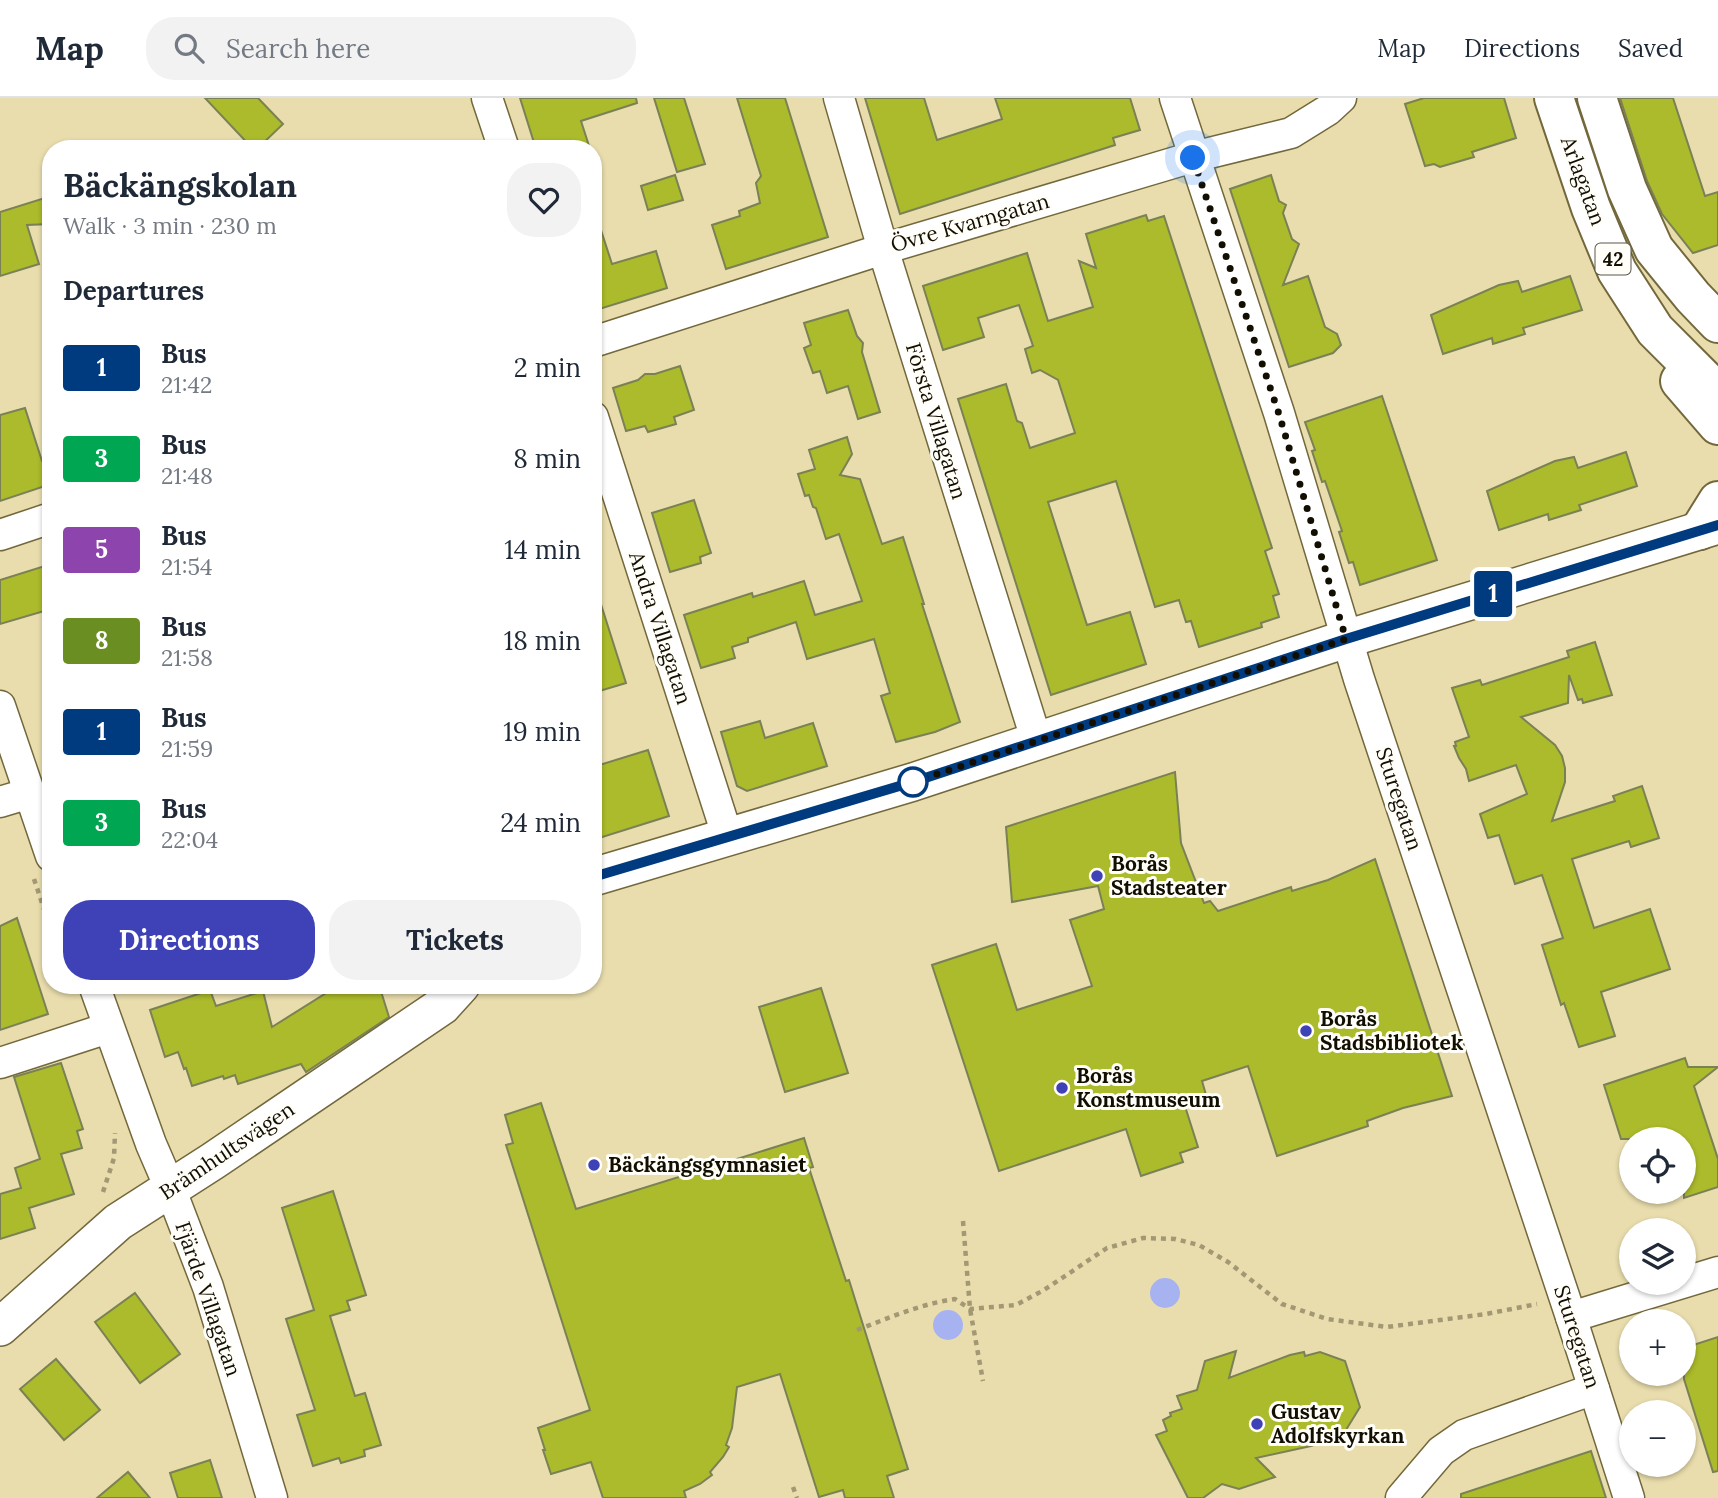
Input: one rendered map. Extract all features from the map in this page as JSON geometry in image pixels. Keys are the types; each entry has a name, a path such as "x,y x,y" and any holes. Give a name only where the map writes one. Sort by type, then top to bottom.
{"main road":[{"name":"Arlagatan","path":"1554,98 1591,208 1617,271 1655,330 1718,393"},
{"name":"Arlagatan","path":"1597,98 1627,189 1654,249 1693,298 1718,323"},
{"path":"1668,343 1678,378 1718,425"}],"street":[{"path":"487,98 501,140"},
{"name":"Första Villagatan","path":"839,98 883,249 1037,742"},
{"name":"Sturegatan","path":"1175,98 1279,414 1346,639 1629,1498"},
{"name":"Övre Kvarngatan","path":"602,339 883,249 1193,158 1291,133 1328,110 1341,98"},
{"name":"Andra Villagatan","path":"602,445 728,838"},
{"path":"602,874 1037,742 1712,519"},
{"path":"0,535 42,521"},
{"path":"0,706 42,829"},
{"path":"0,802 30,793"},
{"name":"Fjärde Villagatan","path":"97,994 151,1144 208,1287 272,1498"},
{"name":"Brämhultsvägen","path":"0,1326 118,1222 442,1006 453,994"},
{"path":"0,1063 108,1028"},
{"path":"1568,1308 1718,1272"},
{"path":"1401,1498 1441,1451 1464,1435 1594,1389"}],"path":[{"path":"115,1128 114,1158 101,1196 118,1222"},
{"path":"963,1221 970,1310 983,1381"},
{"path":"857,1330 921,1306 955,1299 970,1310 1016,1305 1044,1290 1107,1248 1143,1238 1175,1239 1199,1245 1228,1262 1282,1304 1327,1319 1387,1327 1486,1314 1568,1308"},
{"path":"793,1487 797,1498"}],"shaded area":[{"path":"1165,1278 1176,1282 1180,1293 1176,1304 1165,1308 1154,1304 1150,1293 1154,1282"},
{"path":"948,1310 959,1314 963,1325 959,1336 948,1340 937,1336 933,1325 937,1314"}],"building":[{"path":"205,98 258,98 283,124 266,140 245,140"},
{"path":"520,98 636,98 637,103 581,121 587,140 533,140"},
{"path":"654,98 684,98 705,164 677,172"},
{"path":"737,98 785,98 828,237 726,269 712,225 740,216 739,211 760,203 756,183 761,176"},
{"path":"865,98 924,98 937,140 1002,119 995,98 1130,98 1140,130 1113,138 1115,145 900,214"},
{"path":"1424,98 1504,98 1516,138 1472,152 1474,157 1440,167 1434,164 1425,166 1405,104"},
{"path":"1620,98 1673,98 1705,196 1718,192 1718,245 1693,253 1662,214 1647,181"},
{"path":"675,175 683,200 648,210 641,186"},
{"path":"1271,175 1279,201 1286,205 1283,213 1292,239 1299,244 1283,285 1308,276 1325,327 1337,334 1341,345 1333,353 1289,367 1230,189"},
{"path":"42,199 42,224 27,225 39,264 0,276 0,212"},
{"path":"1146,215 1148,221 1164,216 1272,548 1265,551 1279,594 1273,596 1279,617 1261,623 1262,627 1199,647 1191,621 1186,622 1179,600 1155,607 1116,481 1048,502 1087,625 1130,612 1146,664 1051,695 958,399 1006,384 1017,421 1022,423 1030,448 1075,433 1058,380 1040,370 1032,373 1025,349 1033,346 1019,305 978,318 984,337 943,350 923,286 1027,253 1048,321 1093,307 1079,261 1096,268 1086,234"},
{"path":"602,233 612,264 656,251 667,288 602,308"},
{"path":"1570,276 1582,310 1523,328 1525,334 1493,344 1492,338 1443,354 1431,315 1499,285 1518,281 1522,292"},
{"path":"848,310 857,336 863,343 862,352 880,412 858,419 848,386 827,393 820,371 813,373 804,348 811,345 804,323"},
{"path":"680,366 694,410 674,417 676,424 648,432 645,426 626,431 613,388 638,380 645,374 655,374"},
{"path":"1382,396 1437,560 1360,585 1353,562 1349,563 1339,532 1342,531 1325,481 1322,482 1305,422"},
{"path":"25,408 42,461 42,487 0,501 0,415"},
{"path":"847,437 852,454 840,475 860,479 882,544 903,537 960,722 896,742 881,696 890,693 874,639 807,659 796,622 748,638 748,642 732,647 735,658 701,668 684,615 752,593 753,597 804,581 815,615 862,601 839,534 826,539 816,508 813,507 809,495 805,496 798,474 815,469 809,450"},
{"path":"1626,452 1637,486 1579,505 1581,510 1549,520 1548,514 1499,530 1487,491 1555,461 1574,457 1578,468"},
{"path":"694,500 711,553 700,557 701,563 670,572 652,513"},
{"path":"42,567 42,612 0,624 0,580"},
{"path":"602,608 626,683 602,690"},
{"path":"1595,642 1612,695 1583,703 1582,699 1578,700 1569,675 1568,703 1521,717 1555,745 1562,756 1565,782 1552,821 1615,801 1613,796 1642,786 1659,838 1631,847 1629,841 1572,859 1594,928 1650,909 1670,969 1601,992 1615,1036 1579,1047 1564,1003 1561,1005 1542,945 1563,938 1542,875 1515,884 1499,835 1488,838 1480,814 1527,794 1516,765 1469,781 1454,746 1455,742 1469,737 1452,688 1480,680 1482,685 1569,657 1567,651"},
{"path":"760,721 765,738 813,723 827,766 747,791 737,786 721,732"},
{"path":"648,750 669,816 602,837 602,764"},
{"path":"1175,772 1181,843 1204,903 1210,901 1218,911 1291,887 1292,891 1328,880 1375,859 1452,1096 1403,1108 1367,1121 1368,1126 1277,1156 1248,1066 1202,1081 1206,1095 1184,1103 1198,1147 1180,1153 1183,1162 1141,1176 1126,1129 999,1171 932,965 996,944 1017,1010 1092,986 1070,920 1104,909 1098,886 1012,902 1006,827"},
{"path":"17,918 48,1014 0,1030 0,926"},
{"path":"821,988 848,1073 785,1092 759,1007"},
{"path":"198,994 212,994 216,1006 254,994 264,994 272,1027 325,994 382,994 389,1017 306,1072 301,1064 238,1084 235,1075 192,1086 178,1052 165,1057 150,1010"},
{"path":"1685,1058 1688,1067 1718,1067 1694,1086 1718,1159 1718,1187 1696,1194 1696,1127 1619,1127 1619,1133 1604,1085"},
{"path":"61,1063 83,1129 77,1131 82,1148 61,1154 74,1194 29,1208 35,1228 0,1239 0,1194 21,1188 15,1168 40,1159 14,1077"},
{"path":"541,1103 576,1209 804,1138 813,1167 809,1168 846,1281 849,1280 908,1469 887,1476 894,1498 845,1498 843,1490 819,1497 780,1374 737,1387 732,1428 726,1445 729,1447 710,1472 712,1475 684,1491 686,1498 603,1498 591,1462 551,1474 538,1428 590,1410 506,1145 513,1143 505,1115"},
{"path":"333,1191 366,1295 347,1301 350,1310 330,1316 355,1396 365,1393 381,1445 364,1450 365,1456 341,1463 339,1458 313,1466 297,1415 315,1410 286,1319 314,1310 282,1208"},
{"path":"135,1293 180,1354 140,1383 95,1322"},
{"path":"1718,1337 1718,1471 1713,1472 1696,1417 1696,1400 1691,1400 1686,1386 1696,1386 1696,1344"},
{"name":"Gustav Adolfskyrkan","path":"1236,1351 1229,1378 1304,1352 1305,1356 1320,1352 1345,1361 1360,1407 1346,1430 1330,1434 1331,1439 1256,1458 1275,1477 1239,1489 1222,1484 1203,1498 1188,1498 1156,1435 1167,1431 1163,1420 1171,1416 1170,1413 1182,1409 1177,1396 1197,1390 1205,1361"},
{"path":"56,1359 100,1410 64,1440 20,1389"},
{"path":"1591,1451 1606,1498 1461,1498 1461,1494"},
{"path":"210,1460 222,1498 178,1498 170,1473"},
{"path":"128,1472 150,1498 97,1498"}],"bus line":[{"name":"1","path":"602,874 913,782 1346,639 1718,525"}],"place":[{"name":"Borås Stadsteater","path":"1097,876"},
{"name":"Borås Stadsbibliotek","path":"1306,1031"},
{"name":"Borås Konstmuseum","path":"1062,1088"},
{"name":"Bäckängsgymnasiet","path":"594,1165"},
{"name":"Gustav Adolfskyrkan","path":"1257,1424"}],"route":[{"path":"913,782 1346,639 1279,414 1193,158"}]}
